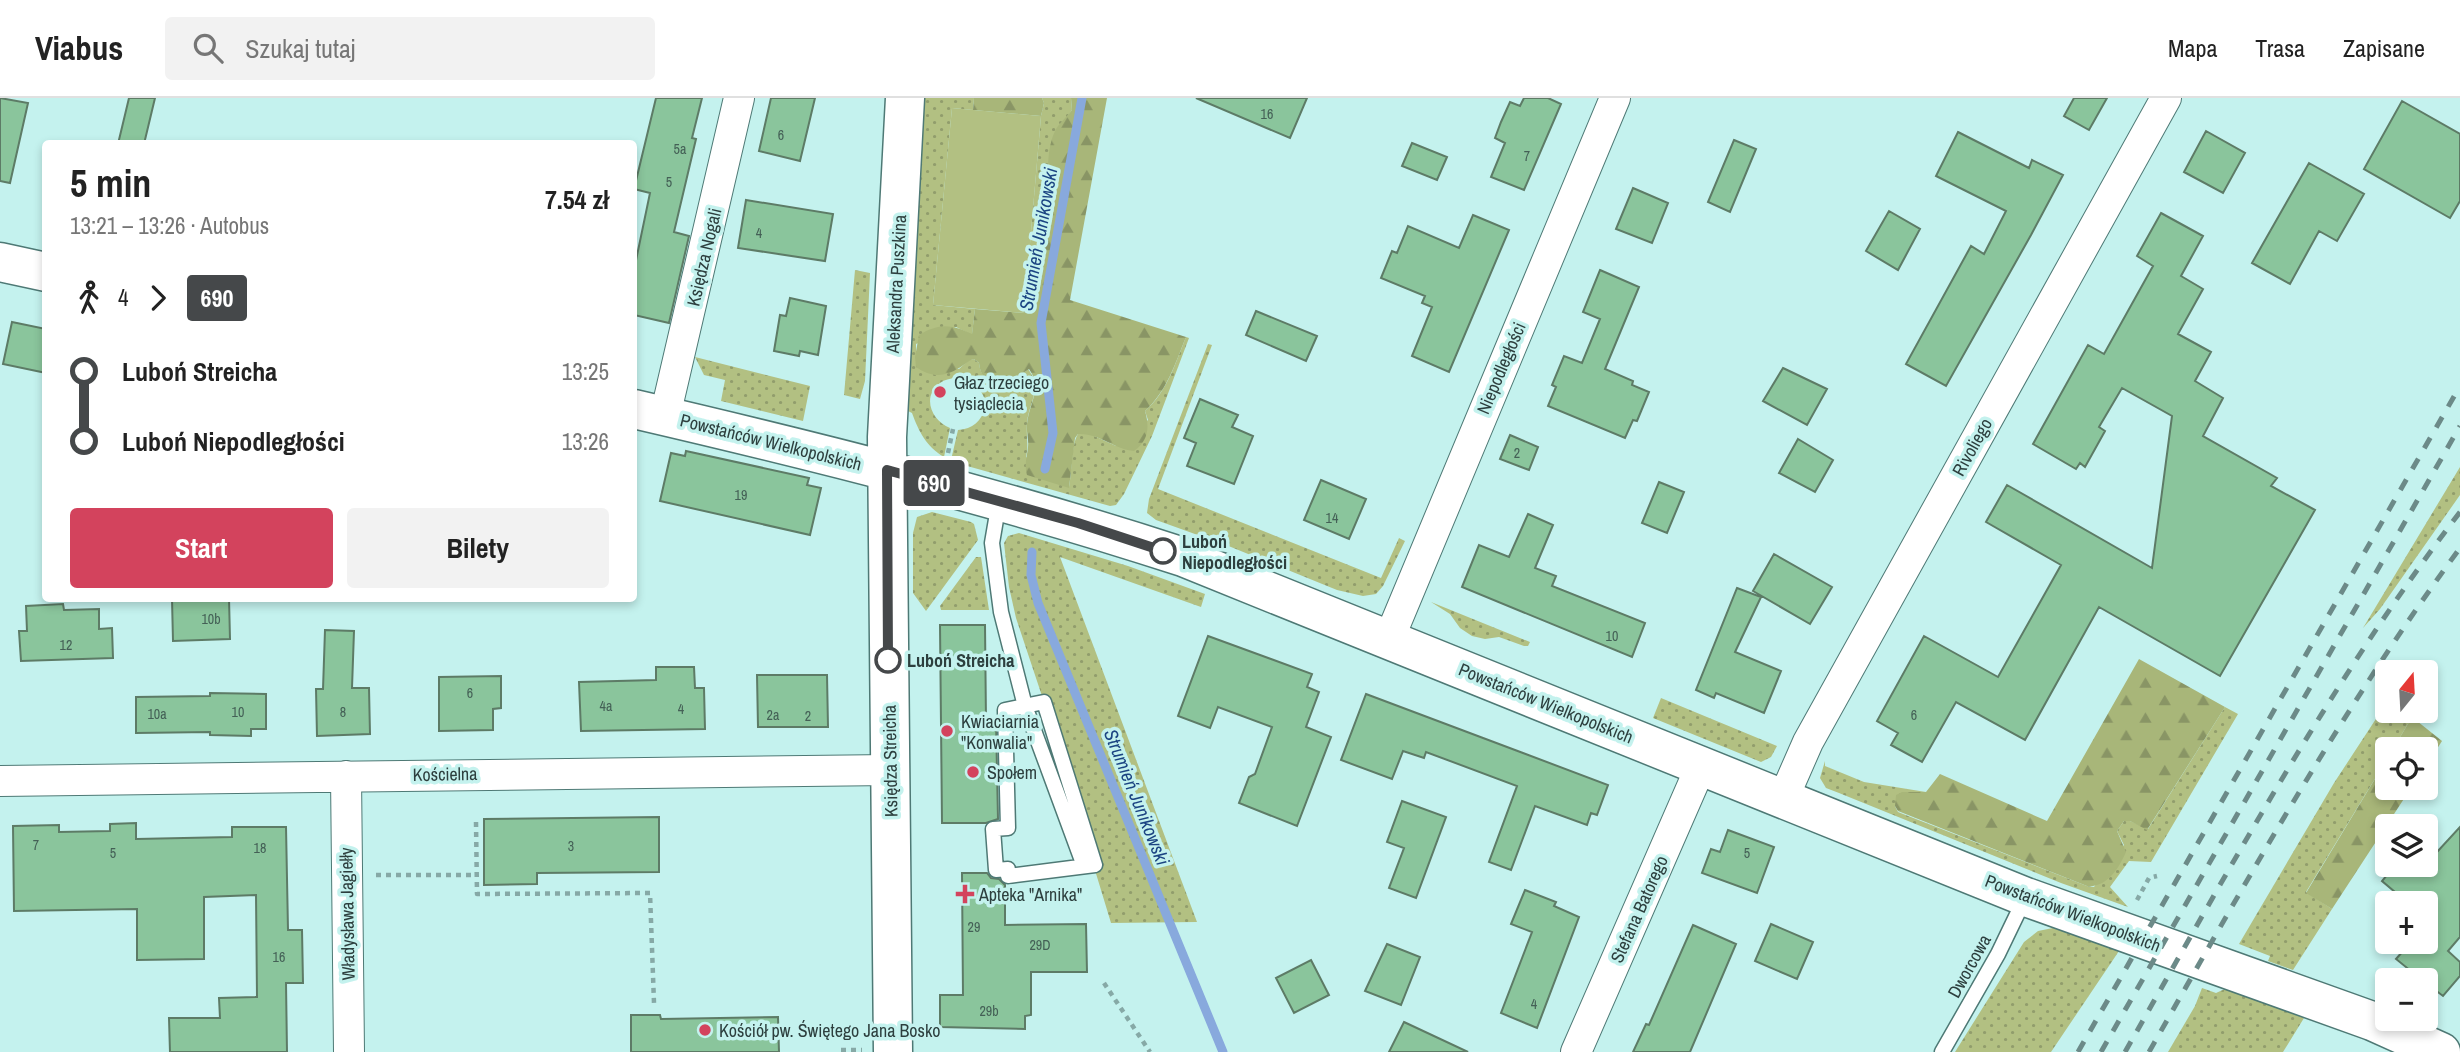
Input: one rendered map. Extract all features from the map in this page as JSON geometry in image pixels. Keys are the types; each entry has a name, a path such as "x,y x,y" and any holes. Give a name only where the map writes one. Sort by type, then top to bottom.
{"street":[{"name":"Księdza Nogali","path":"649,413 739,98"},
{"name":"Aleksandra Puszkina","path":"887,470 905,98"},
{"name":"Niepodległości","path":"1389,639 1615,98"},
{"name":"Rivoliego","path":"1783,799 1808,742 2166,98"},
{"path":"0,262 42,271"},
{"name":"Powstańców Wielkopolskich","path":"649,413 887,470 1124,537 1183,557 2026,897 2372,1021 2441,1052"},
{"name":"Księdza Streicha","path":"881,1051 890,770 887,470"},
{"name":"Stefana Batorego","path":"1576,1052 1701,766"},
{"name":"Kościelna","path":"0,781 890,770"},
{"name":"Władysława Jagiełły","path":"346,776 349,1052"}],"lane":[{"path":"999,501 992,533 1001,612 1025,706 1084,866 1009,876 1008,869 996,870 993,829 1008,828 1005,710 1025,706"},
{"name":"Dworcowa","path":"1942,1052 1998,954 2026,897"}],"path":[{"path":"946,465 953,429"},
{"path":"476,822 477,894 650,893 654,1003"},
{"path":"365,875 476,875"},
{"path":"2132,910 2149,878 2157,876"},
{"path":"1104,983 1150,1052"},
{"path":"841,1050 881,1051"}],"green space":[{"path":"921,98 974,98 973,110 952,108 933,305 975,309 972,335 956,327 916,344 916,367 959,369 974,359 986,378 999,382 1014,378 1028,369 1035,389 1027,423 1026,457 1069,487 1078,434 1090,434 1116,446 1148,420 1145,411 1165,386 1186,337 1189,338 1152,436 1116,505 1110,506 951,460 958,430 976,423 986,407 985,399 970,382 947,379 934,389 931,395 934,414 950,428 944,457 928,443 912,413 906,410"},
{"path":"974,98 1042,98 1044,103 1041,116 973,110"},
{"path":"1042,98 1071,98 1072,110 1067,117 1049,200 1049,222 1034,286 1036,300 1033,309 1024,313 1044,103"},
{"path":"1071,98 1107,98 1070,300 1186,337 1165,386 1145,411 1147,428 1142,443 1134,451 1126,450 1093,436 1078,434 1075,438 1069,488 1027,475 1027,424 1035,390 1029,369 1007,381 992,382 981,373 979,363 974,359 953,371 937,375 916,367 915,357 919,335 933,328 958,328 972,334 975,309 1024,313 1033,309 1036,275 1048,224 1049,153 1055,131 1072,110"},
{"path":"952,108 1041,116 1024,313 933,305"},
{"path":"855,270 870,273 865,381 860,399 844,395"},
{"path":"1208,344 1212,345 1158,489 1381,578 1399,538 1405,541 1383,586 1376,594 1363,596 1337,590 1156,520 1147,513 1149,499"},
{"path":"695,357 810,386 803,421 721,401 725,380 704,375"},
{"path":"2460,467 2460,495 2380,609 2363,628"},
{"path":"932,512 971,522 978,540 926,611 913,593 913,533 917,517"},
{"path":"1019,533 1128,566 1205,594 1201,607 1060,557 1197,922 1111,923 1016,618 1004,543 1008,536"},
{"path":"976,557 981,557 989,610 941,610 940,606"},
{"path":"1431,602 1530,642 1528,646 1524,646 1499,637 1485,639 1472,636 1460,628 1450,614"},
{"path":"2139,659 2225,707 2147,830 2130,821 2124,821 2117,831 2126,852 2116,870 2101,884 2087,886 1898,811 1895,806 1896,795 1902,792 1926,792 1940,774 2047,821"},
{"path":"1661,698 1777,746 1771,757 1761,762 1653,718"},
{"path":"2225,707 2238,714 2151,862 2129,861 2110,887 2128,907 2061,883 1826,788 1820,778 1825,761 1825,766 1864,782 1926,792 1895,806 1898,812 2094,887 2124,845 2117,831 2124,821 2148,829"},
{"path":"2375,720 2375,723 2408,723 2400,737 2375,737 2375,779 2306,892 2332,909 2293,970 2268,961 2270,956 2239,944 2334,783"},
{"path":"2408,723 2420,723 2437,737 2400,737"},
{"path":"2375,779 2375,800 2403,800 2394,814 2375,814 2375,843 2332,909 2306,893"},
{"path":"2053,928 2119,951 2051,1052 1955,1052 2024,942 2038,931"},
{"path":"2202,988 2216,993 2227,988 2304,1018 2283,1052 2168,1052 2195,1006"}],"building":[{"path":"0,98 28,103 10,183 0,181"},
{"path":"129,98 155,98 145,140 119,140"},
{"path":"656,98 702,98 692,138 696,139 674,232 689,236 669,323 637,316 637,256 650,193 637,190 637,177"},
{"path":"771,98 815,98 800,161 759,151"},
{"path":"1196,98 1307,98 1290,138"},
{"path":"1524,98 1548,98 1561,104 1524,190 1491,177 1505,143 1495,138 1501,122 1510,102 1520,106"},
{"path":"2074,98 2107,98 2089,130 2064,116"},
{"path":"2402,101 2460,134 2460,201 2450,218 2364,169"},
{"path":"2206,131 2245,153 2223,193 2184,172"},
{"path":"1958,132 2029,168 2032,160 2063,175 1946,386 1906,364 1971,246 1984,254 2006,211 1936,176"},
{"path":"1734,140 1756,149 1730,212 1708,202"},
{"path":"1412,143 1447,157 1437,180 1402,166"},
{"path":"2309,163 2364,194 2337,241 2319,231 2290,284 2252,263"},
{"path":"1633,188 1668,203 1652,243 1616,229"},
{"path":"746,200 833,214 825,261 738,248"},
{"path":"1889,211 1920,229 1898,270 1866,251"},
{"path":"2161,213 2203,236 2181,276 2203,289 2178,334 2211,352 2195,381 2223,398 2203,436 2277,478 2271,486 2315,510 2220,676 2099,607 2025,740 1956,702 1922,762 1891,745 1898,733 1877,721 1924,636 1998,677 2061,565 1986,522 2007,485 2152,568 2172,416 2122,388 2099,427 2105,431 2085,467 2080,463 2076,469 2033,444 2088,345 2104,354 2153,266 2137,256"},
{"path":"1473,215 1509,230 1449,372 1412,356 1432,307 1422,303 1425,296 1381,278 1392,251 1397,253 1408,226 1459,248"},
{"path":"1600,270 1639,287 1605,369 1633,381 1632,385 1649,392 1637,421 1633,420 1625,438 1548,406 1556,387 1552,385 1564,356 1582,363 1600,319 1583,312"},
{"path":"790,298 826,306 818,355 800,351 799,356 774,351 780,315 786,316"},
{"path":"1256,311 1317,336 1306,361 1246,335"},
{"path":"12,322 42,328 42,372 3,364"},
{"path":"1783,368 1827,389 1807,425 1763,401"},
{"path":"1200,399 1238,415 1232,427 1253,436 1234,484 1187,466 1196,443 1184,438"},
{"path":"1510,435 1538,447 1529,470 1500,459"},
{"path":"1798,439 1833,460 1815,492 1779,473"},
{"path":"686,451 809,478 807,485 821,488 810,535 660,501 671,453 685,456"},
{"path":"1321,480 1366,499 1349,539 1304,520"},
{"path":"1659,482 1684,492 1667,533 1642,523"},
{"path":"1528,514 1553,525 1535,568 1556,576 1552,586 1645,623 1632,657 1462,587 1479,545 1509,557"},
{"path":"1774,554 1832,587 1810,624 1753,591"},
{"path":"1737,588 1761,597 1735,652 1781,671 1764,713 1716,693 1714,698 1696,690"},
{"path":"172,602 229,602 230,639 173,641"},
{"path":"63,604 64,610 99,609 99,629 112,628 113,658 21,661 19,631 27,631 26,606"},
{"path":"940,625 985,625 986,721 996,721 998,819 986,823 942,823"},
{"path":"325,630 354,631 352,688 369,688 370,734 317,736 316,689 323,689"},
{"path":"1208,636 1312,674 1307,687 1319,692 1306,727 1331,737 1297,826 1239,803 1249,777 1255,774 1272,727 1218,707 1210,728 1178,716"},
{"path":"656,667 694,667 695,688 704,688 705,729 581,731 579,682 656,680"},
{"path":"757,675 827,675 828,727 758,727"},
{"path":"501,676 501,708 493,709 493,730 439,731 439,677"},
{"path":"210,693 266,694 266,729 251,729 251,736 210,735 210,732 136,733 136,697 210,696"},
{"path":"1366,694 1608,785 1597,815 1591,813 1587,825 1535,806 1511,870 1489,862 1517,786 1426,752 1424,758 1403,751 1392,779 1341,760"},
{"path":"1402,801 1446,817 1416,898 1389,888 1404,848 1387,842"},
{"path":"659,817 659,872 537,873 537,884 484,885 484,819"},
{"path":"136,823 136,839 232,837 232,827 286,827 288,930 302,930 303,983 286,983 287,1052 170,1052 169,1018 220,1018 219,998 257,997 256,895 204,897 204,959 137,960 137,909 14,911 13,826 59,825 59,832 110,831 110,824"},
{"path":"2460,827 2460,937 2448,951 2460,962 2460,976 2443,996 2438,992 2438,968 2407,968 2396,959 2400,954 2438,954 2438,891 2394,891 2382,881 2385,877 2438,877 2438,851"},
{"path":"1728,830 1774,847 1757,893 1702,873 1711,849 1720,852"},
{"path":"962,873 987,873 1005,885 1005,925 1086,924 1087,972 1031,972 1031,1015 1025,1016 1025,1029 940,1027 940,995 963,995"},
{"path":"1525,890 1556,902 1554,906 1579,917 1537,1028 1501,1013 1532,932 1511,924"},
{"path":"1771,924 1813,942 1797,979 1755,961"},
{"path":"1693,925 1736,944 1690,1052 1633,1052 1646,1024 1649,1025"},
{"path":"1387,944 1420,957 1401,1005 1365,991"},
{"path":"1311,960 1329,995 1294,1013 1276,978"},
{"name":"Kościół pw. Świętego Jana Bosko","path":"631,1015 660,1015 661,1019 778,1017 779,1052 631,1052"},
{"path":"1404,1022 1468,1052 1389,1052"}],"waterway":[{"name":"Strumień Junikowski","path":"1045,469 1053,433 1041,323 1082,98"},
{"name":"Strumień Junikowski","path":"1032,552 1031,575 1038,603 1223,1052"}],"railway":[{"path":"2078,1052 2460,386"},
{"path":"2101,1052 2460,426"},
{"path":"2125,1052 2243,845 2325,709 2413,576 2460,512"},
{"path":"2149,1052 2297,795 2376,670 2460,548"}],"bus line":[{"name":"690","path":"888,660 887,470 1078,523 1163,551"}],"place":[{"name":"Głaz trzeciego tysiąclecia","path":"940,392"},
{"name":"Luboń Niepodległości","path":"1163,551"},
{"name":"Luboń Streicha","path":"888,660"},
{"name":"Kwiaciarnia \"Konwalia\"","path":"947,731"},
{"name":"Społem","path":"973,772"},
{"name":"Apteka \"Arnika\"","path":"965,894"},
{"name":"Kościół pw. Świętego Jana Bosko","path":"705,1030"}]}
